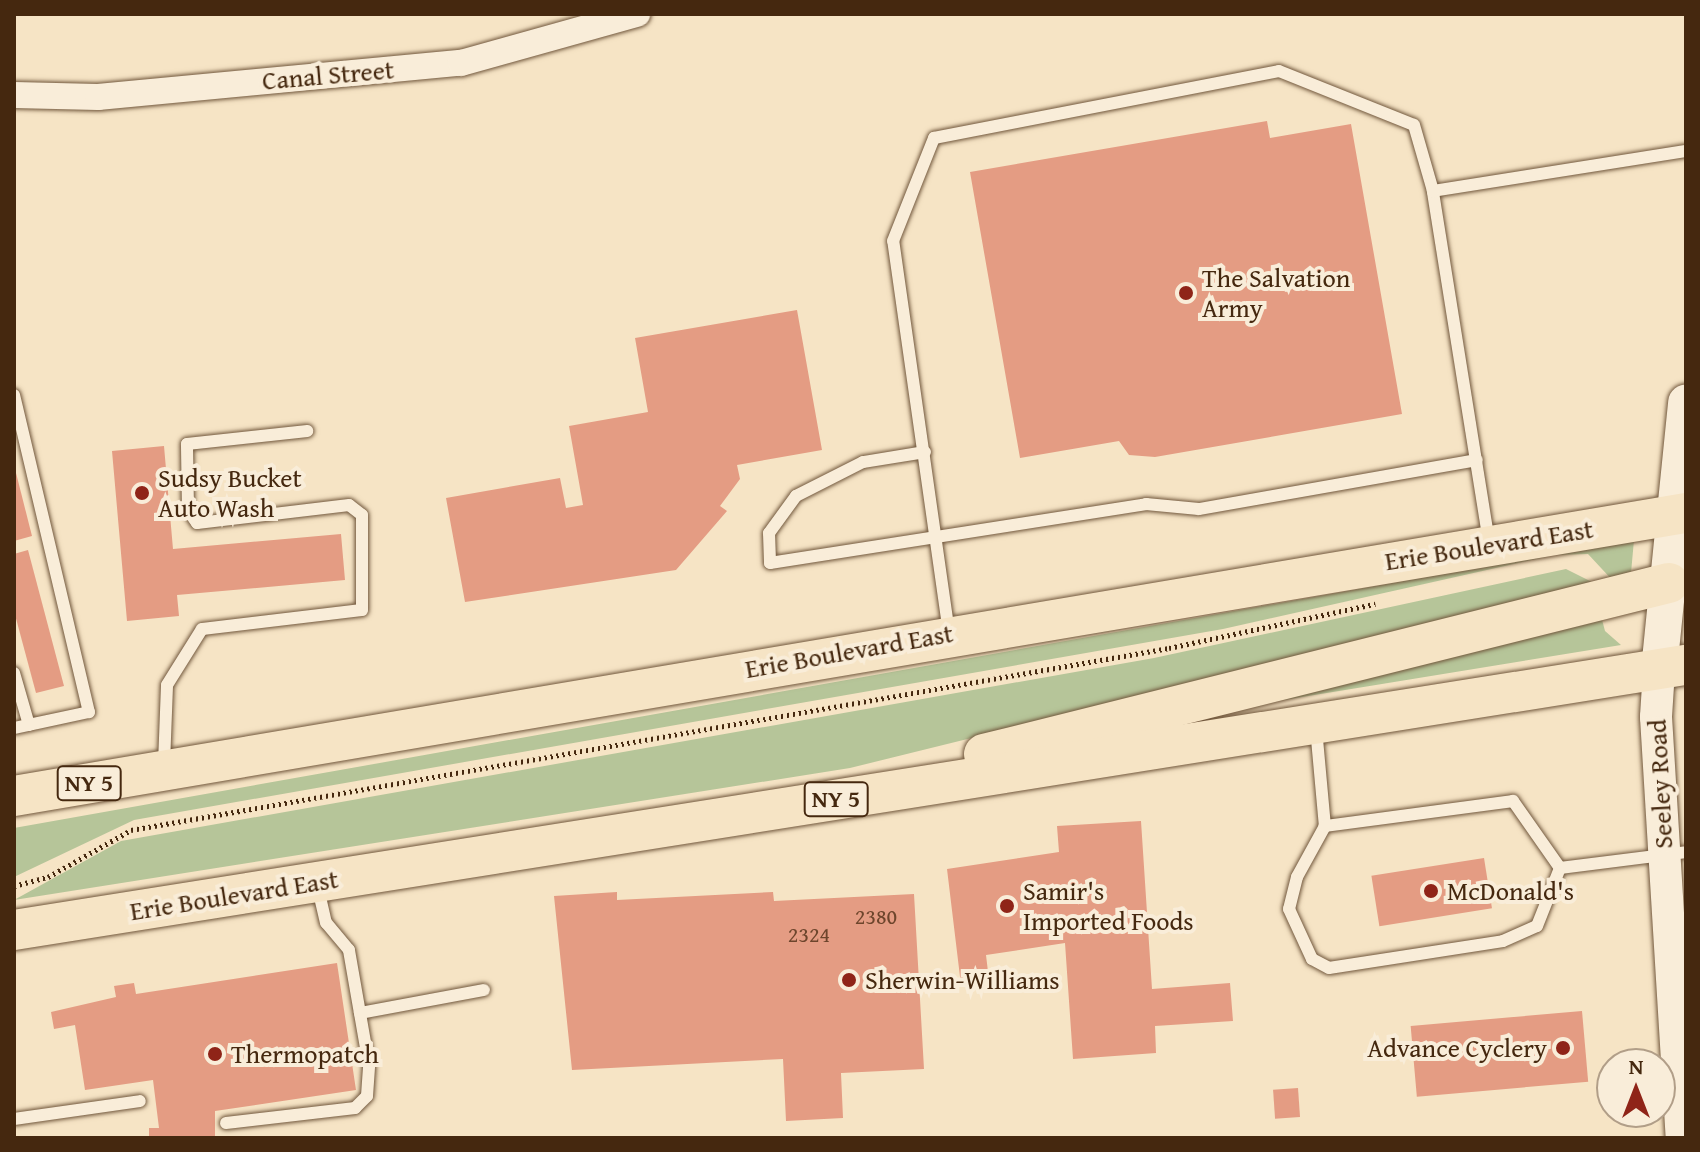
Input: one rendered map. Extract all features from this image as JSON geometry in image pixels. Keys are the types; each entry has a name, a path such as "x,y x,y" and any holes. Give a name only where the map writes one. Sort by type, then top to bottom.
{"main road":[{"path":"1673,668 1686,402"},
{"name":"Erie Boulevard East","path":"14,796 949,633 1681,514"},
{"path":"811,803 1107,719 1674,600"},
{"name":"Erie Boulevard East","path":"14,930 1673,668"}],"street":[{"name":"Canal Street","path":"14,95 98,97 461,63 602,19 637,14"},
{"name":"Seeley Road","path":"1673,668 1674,853 1682,1138"}],"lane":[{"path":"949,633 893,241 934,138 1279,71 1414,125 1433,191 1489,545"},
{"path":"1433,191 1686,151"},
{"path":"14,395 89,712 14,728"},
{"path":"163,771 167,685 202,629 362,610 362,515 349,505 197,523 188,510 187,444 307,431"},
{"path":"925,452 863,462 796,496 765,549 770,563 1146,504 1199,509 1477,460"},
{"path":"14,673 29,725"},
{"path":"1316,724 1325,826 1297,877 1289,909 1312,959 1329,968 1503,941 1537,926 1560,868"},
{"path":"1325,826 1513,801 1560,868"},
{"path":"1560,868 1674,853"},
{"path":"226,1123 361,1105 369,1084 349,950 326,923 316,882"},
{"path":"360,1013 484,990"},
{"path":"14,1119 140,1101"}],"path":[{"path":"14,886 48,877 131,830 1169,648 1383,602"}],"green space":[{"path":"1634,540 1631,573 1615,583 1588,554 1554,555 1223,629 134,820 14,877 14,828"},
{"path":"1566,569 1596,584 850,768 14,900 121,841 1154,658"},
{"path":"1600,612 1605,631 1621,645 1191,715"}],"building":[{"name":"The Salvation Army","path":"1267,121 1270,138 1351,124 1402,414 1155,457 1129,455 1119,441 1020,458 970,172"},
{"path":"797,310 822,450 737,465 740,479 720,506 727,511 676,570 465,602 446,498 560,478 566,508 583,505 569,426 648,412 635,338"},
{"name":"Sudsy Bucket Auto Wash","path":"164,446 173,549 341,534 345,580 177,595 179,616 127,621 112,451"},
{"path":"14,465 32,536 14,541"},
{"path":"28,550 64,686 36,693 14,611 14,554"},
{"path":"1141,821 1152,989 1230,983 1233,1021 1155,1026 1156,1053 1073,1059 1065,943 986,955 989,980 961,985 947,869 1059,852 1057,826"},
{"name":"McDonald's","path":"1484,858 1492,908 1379,926 1371,876"},
{"path":"617,892 617,900 773,892 774,901 914,894 924,1069 841,1073 843,1118 786,1121 783,1059 572,1070 554,896"},
{"name":"Thermopatch","path":"337,963 356,1090 215,1111 215,1138 149,1138 149,1128 159,1128 153,1080 85,1090 75,1025 54,1029 51,1012 116,997 114,986 134,983 136,994"},
{"path":"1582,1011 1588,1082 1417,1097 1411,1026"},
{"path":"1298,1088 1300,1117 1275,1119 1273,1090"}],"place":[{"name":"The Salvation Army","path":"1186,293"},
{"name":"Sudsy Bucket Auto Wash","path":"142,493"},
{"name":"McDonald's","path":"1431,891"},
{"name":"Samir's Imported Foods","path":"1007,906"},
{"name":"Sherwin-Williams","path":"849,980"},
{"name":"Advance Cyclery","path":"1563,1048"},
{"name":"Thermopatch","path":"215,1054"}]}
